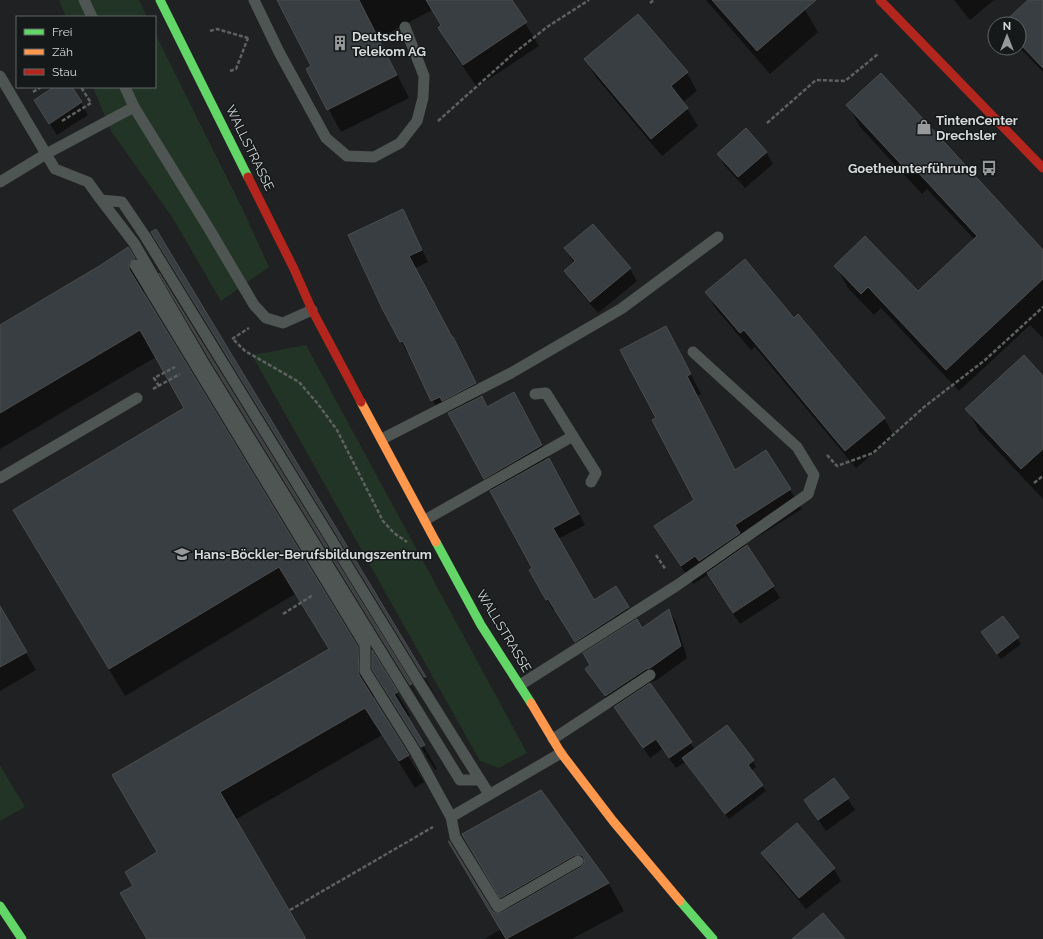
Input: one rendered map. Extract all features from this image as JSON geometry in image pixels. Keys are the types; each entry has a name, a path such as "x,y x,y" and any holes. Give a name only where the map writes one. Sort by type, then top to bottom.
{"street":[{"name":"WALLSTRASSE","path":"160,0 294,269 312,310 481,625 520,685 561,753 613,821 713,939"},
{"path":"880,0 1043,168"},
{"path":"0,906 22,939"}],"lane":[{"path":"84,0 92,16"},
{"path":"254,0 278,52 326,138 347,156 374,157 400,143 417,121 423,98 424,76 405,27"},
{"path":"0,76 55,169 88,182 134,243 203,362 460,780 480,780"},
{"path":"125,88 134,107 254,305 266,318 283,323 312,310"},
{"path":"0,182 46,154 134,107"},
{"path":"101,200 122,202 145,236 409,668 489,794"},
{"path":"382,439 511,373 621,309 718,237"},
{"path":"136,265 364,645 365,671 415,751 451,817 455,838 498,907 578,861"},
{"path":"520,685 676,586 808,494 814,475 797,447 693,352"},
{"path":"535,394 546,393 596,473 591,482"},
{"path":"0,478 137,398"},
{"path":"425,520 573,436"},
{"path":"553,739 650,675"},
{"path":"451,817 561,753"}],"path":[{"path":"436,123 513,54 547,27 589,0"},
{"path":"650,3 654,0"},
{"path":"210,31 217,29 248,38 236,69 230,71"},
{"path":"767,123 816,80 845,81 878,54"},
{"path":"36,137 91,103 82,88"},
{"path":"837,466 873,453 924,407 985,360 1043,307"},
{"path":"228,332 232,339 245,351 299,382 318,404 337,430 383,521 394,533 407,542"},
{"path":"137,398 203,362"},
{"path":"159,386 154,378 163,373"},
{"path":"1034,483 1043,476"},
{"path":"283,614 300,603"},
{"path":"290,910 451,817"}],"green space":[{"path":"59,0 139,0 147,16 66,16"},
{"path":"156,35 242,208 269,267 221,301 172,217 111,131 93,88 156,88"},
{"path":"306,345 527,753 499,768 480,761 252,355"},
{"path":"0,765 25,807 0,821"}],"building":[{"name":"Deutsche Telekom AG","path":"277,0 359,0 397,75 327,110 306,69 311,66"},
{"name":"Deutsche Telekom AG","path":"426,0 512,0 527,22 463,65 438,28 441,25"},
{"path":"712,0 816,0 757,51"},
{"path":"1028,0 1043,0 1043,68 1027,51 1027,16 1011,16"},
{"path":"638,14 688,72 671,86 688,108 651,139 584,59"},
{"path":"881,73 1043,250 1043,279 946,370 868,287 861,294 834,266 865,236 918,291 977,236 914,168 909,173 846,105"},
{"path":"52,88 73,88 82,102 49,124 34,100"},
{"path":"746,128 767,152 738,177 717,154"},
{"path":"403,209 422,250 409,256 476,383 442,401 440,397 431,401 403,341 400,342 382,308 348,235"},
{"path":"593,224 631,268 590,302 564,271 575,261 564,248"},
{"path":"156,229 426,677 424,677 151,232"},
{"path":"128,247 135,258 129,262 129,269 358,647 359,675 409,755 399,761 365,708 220,792 306,939 147,939 120,893 133,886 125,872 157,852 112,775 329,649 279,567 109,669 13,510 184,408 140,330 0,413 0,325 101,265"},
{"path":"745,259 794,318 798,314 885,418 845,451 744,330 740,333 705,292"},
{"path":"159,273 412,684 410,685 209,358"},
{"path":"666,326 691,374 687,376 735,470 766,450 791,489 735,525 740,533 699,561 695,556 681,566 654,526 694,500 652,420 656,418 620,350"},
{"path":"1024,355 1043,376 1043,449 1021,469 965,409"},
{"path":"514,392 542,445 484,479 448,413 482,396 487,407"},
{"path":"549,458 579,514 553,528 594,600 616,586 629,607 575,642 548,599 546,600 529,570 532,568 490,491"},
{"path":"747,545 774,586 733,613 707,573"},
{"path":"0,606 27,652 0,667"},
{"path":"669,609 681,646 650,668 646,669 605,696 585,669 590,665 583,653 637,619 642,628"},
{"path":"1003,616 1019,637 997,654 981,632"},
{"path":"372,650 398,692 394,694 425,745 421,747 372,669"},
{"path":"650,683 692,742 669,758 656,739 643,748 614,707"},
{"path":"727,725 754,760 748,765 763,785 725,814 682,758"},
{"path":"834,778 849,798 818,820 804,800"},
{"path":"541,790 609,883 506,939 448,841 492,911 495,913 501,913 584,864 584,858 582,855 575,855 500,898 462,834"},
{"path":"797,823 835,868 799,898 761,853"},
{"path":"823,913 845,939 792,939"}],"traffic: fast":[{"path":"160,0 248,177"},
{"path":"436,542 481,625 531,703"},
{"path":"680,901 713,939"},
{"path":"0,906 22,939"}],"traffic: slow":[{"path":"361,402 436,542"},
{"path":"531,703 561,753 613,821 680,901"}],"traffic: jam":[{"path":"880,0 1043,168"},
{"path":"248,177 294,269 312,310 361,402"}],"place":[{"name":"Deutsche Telekom AG","path":"340,43"},
{"name":"TintenCenter Drechsler","path":"924,127"},
{"name":"Goetheunterführung","path":"989,168"},
{"name":"Hans-Böckler-Berufsbildungszentrum","path":"182,554"}]}
